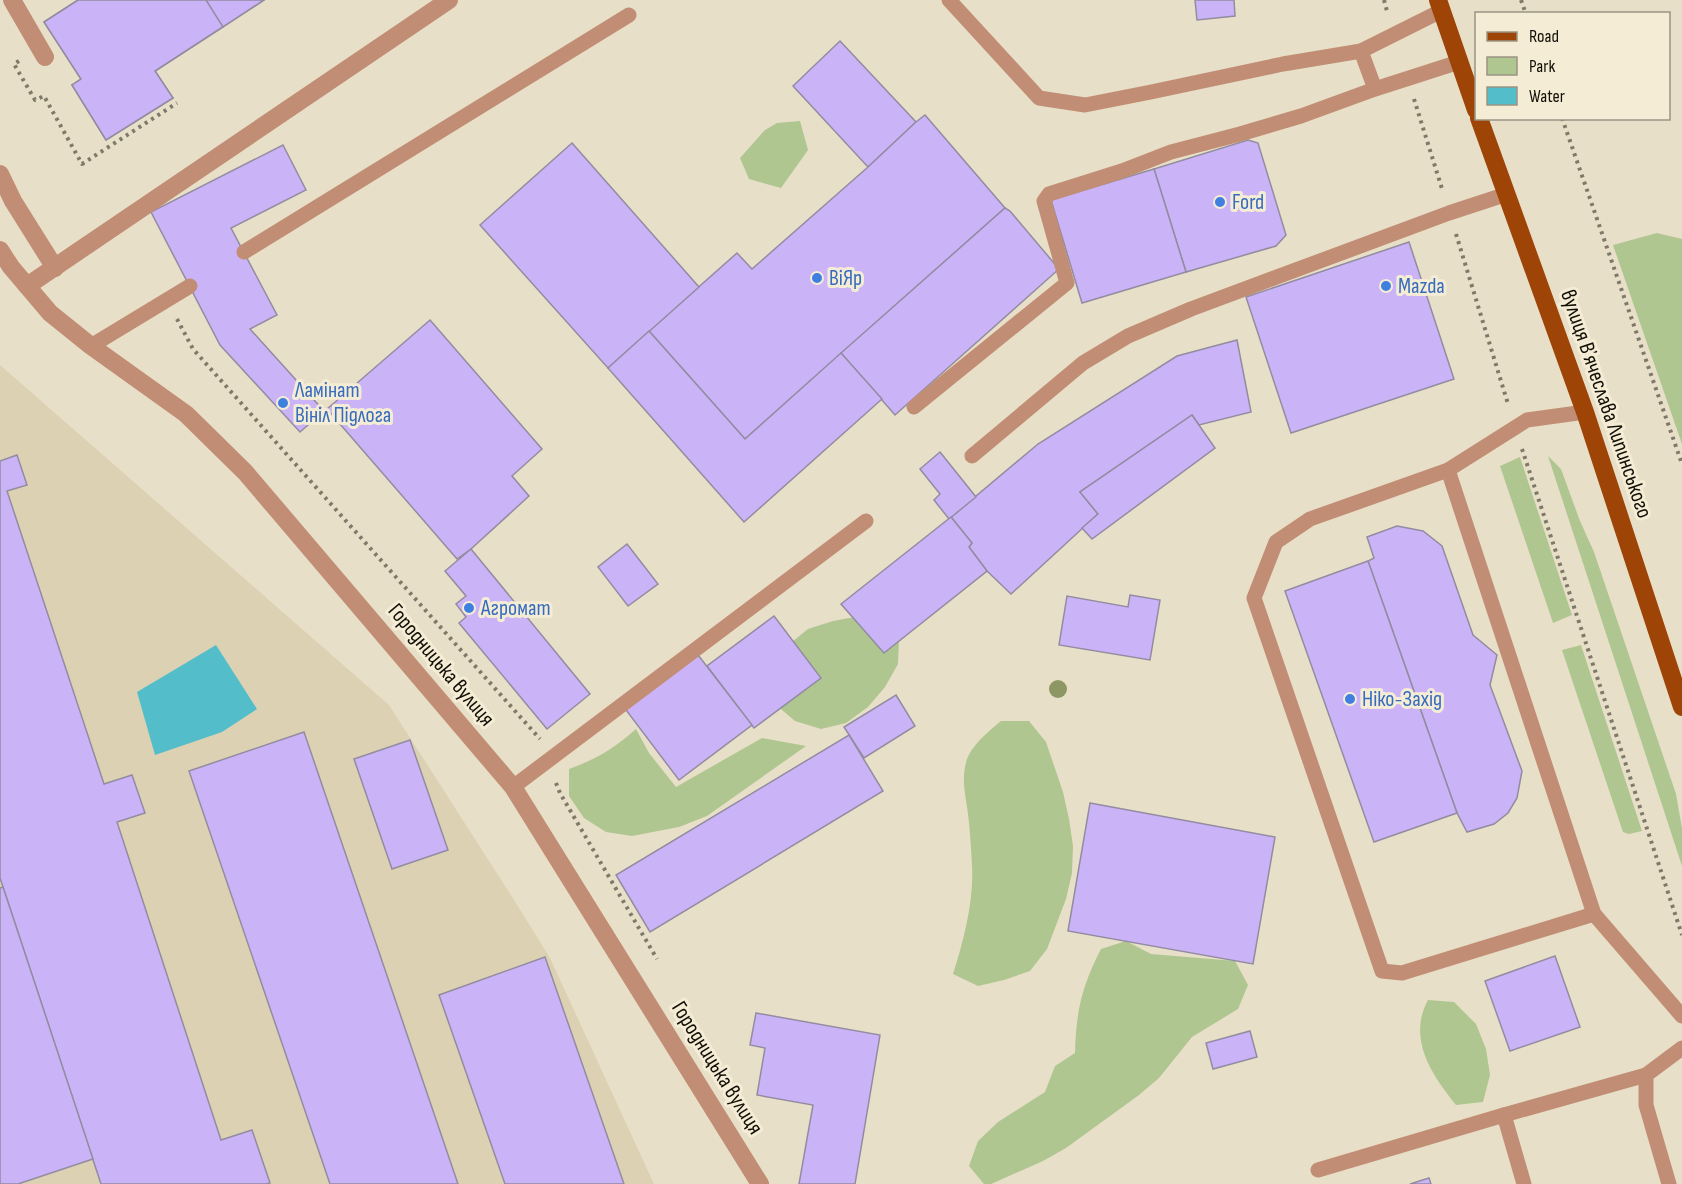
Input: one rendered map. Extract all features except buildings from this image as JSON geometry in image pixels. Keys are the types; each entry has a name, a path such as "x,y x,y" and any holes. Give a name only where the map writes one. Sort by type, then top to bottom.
{"main road":[{"path":"1439,5 1475,107"},
{"name":"вулиця Вʼячеслава Липинського","path":"1480,120 1585,412 1682,706"}],"street":[{"path":"12,0 45,57"},
{"path":"27,286 449,0"},
{"path":"0,174 13,201 55,268"},
{"name":"Городницька вулиця","path":"0,250 11,267 50,313 91,346 186,414 245,472 513,787 760,1184"}],"lane":[{"path":"949,0 1039,98 1084,105 1283,64 1361,51 1439,5"},
{"path":"244,252 629,15"},
{"path":"1361,51 1375,89"},
{"path":"914,407 1067,283 1044,201 1049,194 1122,171 1171,152 1301,116 1459,62"},
{"path":"972,456 1083,363 1128,336 1191,309 1449,213 1507,194"},
{"path":"91,346 190,286"},
{"path":"1585,412 1527,420 1448,470 1310,519 1276,542 1254,598 1382,971 1402,973 1594,914"},
{"path":"1448,470 1594,914 1682,1016"},
{"path":"513,787 866,521"},
{"path":"1318,1170 1646,1076 1682,1048"},
{"path":"1646,1076 1646,1105 1669,1184"},
{"path":"1504,1115 1524,1184"}],"path":[{"path":"24,58 14,64 35,100 44,96 82,164 177,103"},
{"path":"1563,120 1682,464"},
{"path":"1422,124 1516,428 1682,935"},
{"path":"166,300 193,349 540,738 560,794 657,959"}],"shaded area":[{"path":"0,365 389,705 550,958 654,1184 0,1184"}],"green space":[{"path":"800,121 808,150 781,188 749,179 740,158 765,130 777,123"},
{"path":"1657,233 1682,239 1682,444 1613,245"},
{"path":"1548,456 1561,469 1594,552 1676,794 1682,828 1682,866"},
{"path":"1520,457 1572,615 1553,623 1500,466"},
{"path":"860,616 899,637 898,664 885,687 868,707 846,723 821,729 795,721 775,704 787,646 808,629"},
{"path":"1581,645 1642,831 1629,834 1623,832 1562,650"},
{"path":"1001,721 1029,721 1046,742 1063,792 1069,819 1073,846 1072,873 1066,899 1047,949 1030,971 978,986 953,974 967,920 972,879 964,776 971,751"},
{"path":"636,729 649,753 676,787 762,738 806,746 707,816 679,827 632,836 606,832 584,818 569,796 569,769 604,753"},
{"path":"1126,941 1151,954 1235,961 1248,985 1238,1009 1192,1037 1159,1078 1066,1148 991,1184 984,1184 969,1166 978,1141 998,1122 1045,1092 1055,1066 1075,1053 1081,999 1094,962 1101,949"},
{"path":"1428,1000 1454,1002 1476,1024 1486,1049 1490,1075 1483,1102 1456,1105 1431,1069 1421,1042 1420,1029 1422,1014"}],"water":[{"path":"216,645 257,709 222,732 155,755 137,692"}],"place":[{"name":"Ford","path":"1220,202"},
{"name":"ВіЯр","path":"817,278"},
{"name":"Mazda","path":"1386,286"},
{"name":"Ламінат Вініл Підлога","path":"283,403"},
{"name":"Агромат","path":"469,608"},
{"name":"Ніко-Захід","path":"1350,699"}]}
